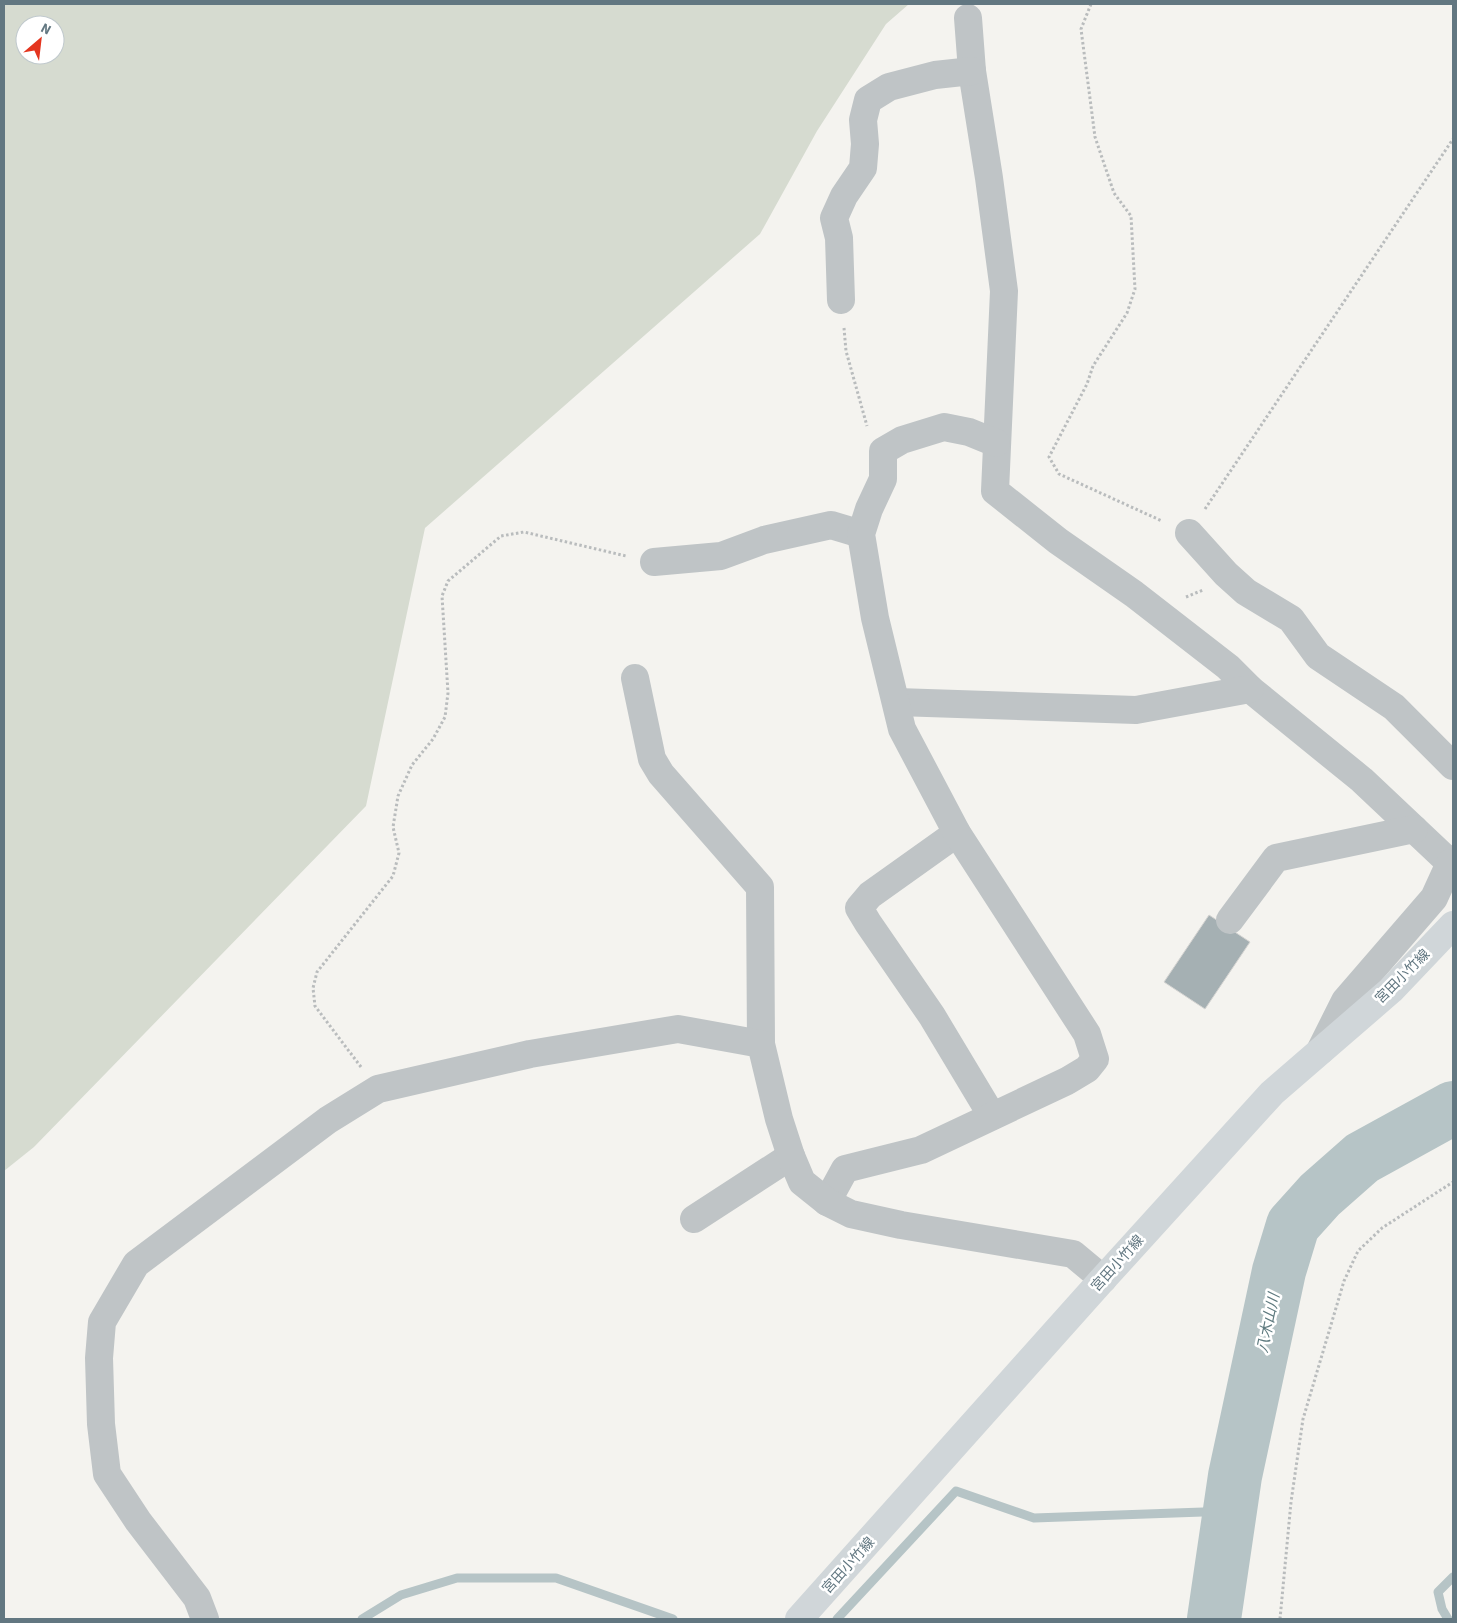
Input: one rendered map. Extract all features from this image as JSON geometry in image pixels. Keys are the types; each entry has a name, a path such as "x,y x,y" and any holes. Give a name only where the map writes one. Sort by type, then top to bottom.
{"main road":[{"name":"宮田小竹線","path":"799,1619 1272,1092 1391,990 1453,924"}],"street":[{"path":"968,18 972,71 1004,291 995,491 1058,541 1134,594 1228,667 1250,689 1362,780 1451,861 1434,898 1345,1001 1320,1051"},
{"path":"841,300 839,238 834,218 844,196 863,168 865,144 863,120 868,100 889,87 935,75 972,71"},
{"path":"827,1202 845,1169 921,1150 1067,1081 1087,1069 1095,1059 1087,1034 957,833 902,729 897,702 875,618 861,534 883,479 883,451 902,440 944,427 969,432 996,443"},
{"path":"654,562 721,556 764,540 831,525 861,534"},
{"path":"1189,533 1226,574 1246,592 1291,619 1318,656 1394,707 1453,766"},
{"path":"635,678 652,759 661,774 760,887 760,1044 779,1119 802,1182 827,1202 851,1214 1073,1254 1103,1279"},
{"path":"897,702 1136,710 1250,689"},
{"path":"1230,920 1276,858 1414,829"},
{"path":"957,833 870,895 859,908 932,1016 992,1116"},
{"path":"205,1619 197,1598 138,1522 107,1474 101,1424 98,1358 102,1322 136,1264 328,1120 378,1089 530,1054 678,1029 760,1044"},
{"path":"694,1219 791,1156"}],"path":[{"path":"1091,4 1081,29 1095,137 1114,193 1131,216 1135,289 1127,313 1093,366 1087,384 1050,457 1059,474 1189,533 1453,139"},
{"path":"841,300 846,351 872,442 883,451"},
{"path":"378,1089 315,1006 313,988 317,972 393,876 399,853 393,827 398,796 412,765 433,739 445,717 448,693 442,596 448,581 501,536 524,532 654,562"},
{"path":"1161,615 1169,603 1210,588 1226,574"},
{"path":"1280,1619 1291,1502 1303,1418 1344,1281 1358,1251 1382,1228 1453,1182"}],"shaded area":[{"path":"4,4 909,4 886,24 817,131 760,234 425,528 366,806 34,1147 4,1171"}],"building":[{"path":"1209,915 1250,942 1205,1009 1164,982"}],"waterway":[{"name":"八木山川","path":"1214,1619 1235,1476 1279,1271 1293,1225 1320,1195 1362,1158 1453,1108"},
{"path":"837,1619 956,1491 1034,1518 1231,1511"},
{"path":"1448,1619 1442,1609 1438,1592 1453,1577"},
{"path":"362,1619 401,1595 457,1578 556,1578 673,1619"}]}
